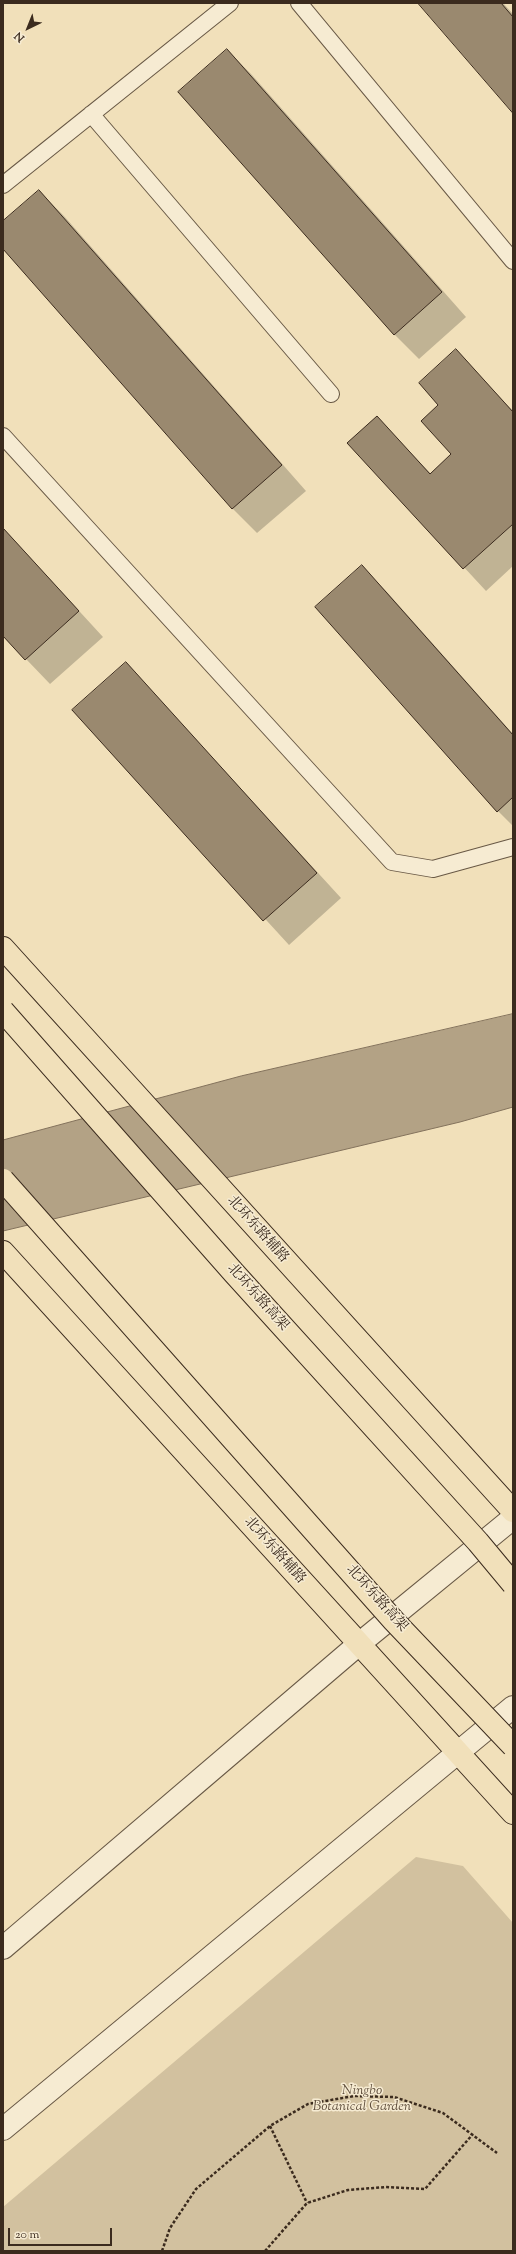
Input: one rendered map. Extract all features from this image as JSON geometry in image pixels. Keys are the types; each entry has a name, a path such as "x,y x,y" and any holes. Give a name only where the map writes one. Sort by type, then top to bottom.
{"main road":[{"name":"北环东路辅路","path":"3,948 513,1511"},
{"name":"北环东路高架","path":"3,1011 234,1273 478,1542 513,1584"},
{"name":"北环东路高架","path":"3,1180 394,1621 513,1746"},
{"name":"北环东路辅路","path":"3,1252 513,1814"}],"street":[{"path":"3,1948 359,1644 513,1518"},
{"path":"3,2129 513,1708"}],"lane":[{"path":"3,185 230,3"},
{"path":"299,3 513,261"},
{"path":"91,114 331,394"},
{"path":"3,436 392,862 433,869 513,847"}],"path":[{"path":"162,2251 170,2228 196,2189 270,2126 308,2104 354,2096 394,2097 443,2113 497,2153"},
{"path":"270,2126 307,2203"},
{"path":"265,2251 307,2203 348,2190 386,2186 425,2189 473,2134"}],"green space":[{"name":"Ningbo Botanical Garden","path":"416,1857 463,1866 513,1923 513,2251 3,2251 3,2207"}],"shaded area":[{"path":"513,1014 513,1107 460,1122 3,1231 3,1140 241,1076"}],"building":[{"path":"418,3 501,3 513,17 513,113"},
{"path":"227,49 442,292 394,335 178,92"},
{"path":"39,190 282,465 232,509 3,249 3,221"},
{"path":"456,349 513,412 513,524 463,569 347,443 377,416 430,474 451,454 421,421 438,405 419,383"},
{"path":"3,528 79,611 25,660 3,636"},
{"path":"362,565 513,735 513,797 497,812 315,607"},
{"path":"126,662 317,873 263,921 72,710"}]}
